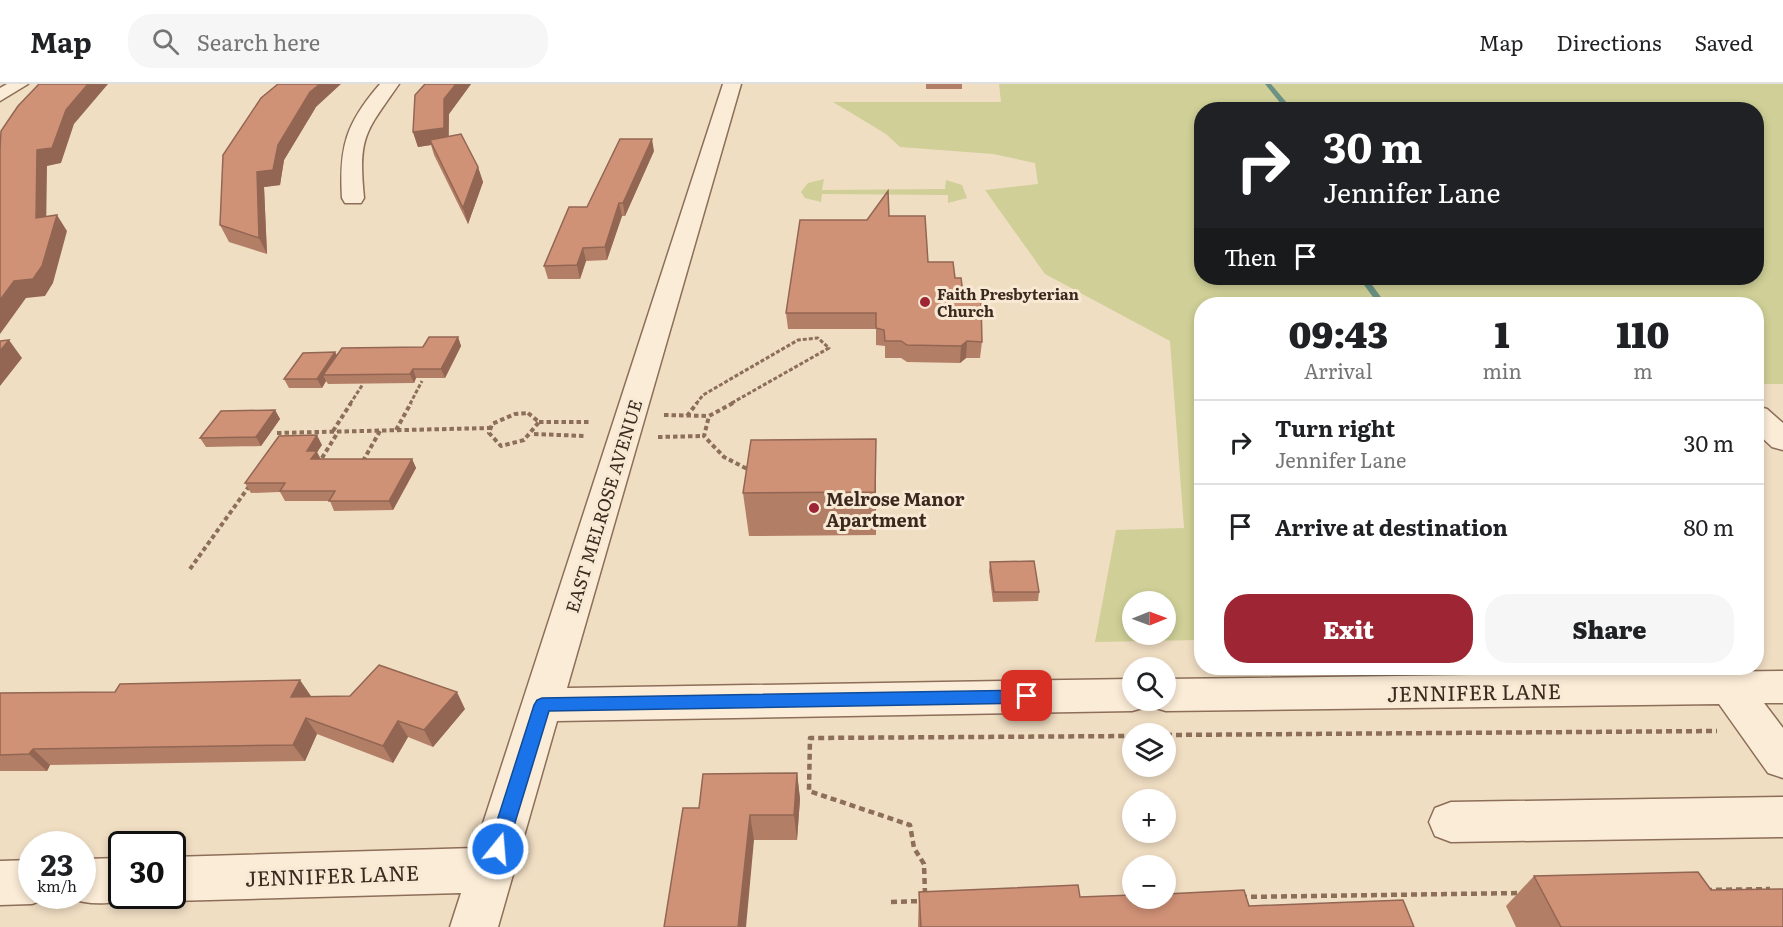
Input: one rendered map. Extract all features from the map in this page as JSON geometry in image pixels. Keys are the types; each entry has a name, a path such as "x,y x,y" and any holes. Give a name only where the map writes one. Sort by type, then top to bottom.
{"street":[{"path":"0,96 19,84"},
{"path":"353,198 351,147 357,129 370,106 390,84"},
{"name":"EAST MELROSE AVENUE","path":"474,927 732,84"},
{"path":"1764,422 1783,440"},
{"name":"JENNIFER LANE","path":"1176,694 1783,687"},
{"path":"1730,688 1772,745"},
{"path":"542,705 1122,695"},
{"path":"1452,822 1783,817"},
{"name":"JENNIFER LANE","path":"186,879 491,870"},
{"path":"0,883 18,882"}],"path":[{"path":"664,415 687,416 709,416 829,348 818,338 798,340 703,395 687,416"},
{"path":"395,430 422,381"},
{"path":"322,458 363,384"},
{"path":"585,436 534,434 513,445 501,446 489,433 492,424 515,414 528,413 539,422 590,422"},
{"path":"709,416 705,436 710,446 725,458 753,471"},
{"path":"534,434 539,422"},
{"path":"277,433 490,428"},
{"path":"361,463 381,431"},
{"path":"280,442 287,433"},
{"path":"658,437 705,436"},
{"path":"190,569 252,481"},
{"path":"1176,735 1772,745"},
{"path":"891,902 925,901 924,864 914,848 910,825 809,791 810,738 1122,736"},
{"path":"1700,890 1783,889"},
{"path":"1237,897 1534,892"}],"green space":[{"path":"999,84 1783,84 1783,384 1764,384 1764,297 1194,297 1194,640 1176,640 1176,591 1122,591 1122,641 1095,642 1116,530 1184,528 1170,341 1045,274 985,190 1038,184 1035,163 993,154 900,147 886,134 833,102 1001,102"},
{"path":"824,179 822,190 945,189 946,180 962,185 967,198 948,203 948,195 822,194 821,202 805,198 801,192 808,183"}],"building":[{"path":"39,84 88,84 66,110 52,148 37,150 36,218 57,215 42,266 33,279 14,281 0,300 1,131 18,106"},
{"path":"278,84 320,84 310,92 278,145 273,170 257,172 259,238 220,225 223,155 261,98"},
{"path":"425,84 456,84 444,99 444,128 413,132 415,95"},
{"path":"461,134 478,167 463,208 430,140"},
{"path":"620,139 652,139 623,203 619,203 605,247 583,248 577,265 544,266 569,207 587,207"},
{"path":"888,191 889,216 925,216 928,262 953,262 955,278 961,278 963,293 981,300 982,342 967,341 961,346 907,345 901,341 885,341 884,330 876,328 876,313 786,313 800,220 867,220"},
{"path":"429,337 458,337 441,369 413,369 410,374 323,375 342,348 423,347"},
{"path":"9,340 0,351 0,341"},
{"path":"335,352 317,379 284,379 303,353"},
{"path":"275,410 256,437 200,438 221,411"},
{"path":"317,435 307,451 317,451 311,459 412,459 389,501 329,501 335,491 280,491 285,483 245,483 279,436"},
{"path":"876,439 875,492 743,493 751,440"},
{"path":"1034,561 1039,592 994,592 990,562"},
{"path":"379,665 457,692 424,730 398,721 383,746 306,718 293,745 33,749 29,754 0,755 0,693 115,692 120,684 300,680 291,697 350,696"},
{"path":"797,773 794,815 750,815 738,927 664,927 683,808 699,808 703,774"},
{"path":"1698,872 1711,890 1783,889 1783,927 1561,927 1534,876"},
{"path":"1078,885 1080,897 1122,895 1122,909 1176,909 1176,893 1244,890 1249,906 1403,900 1414,927 921,927 919,892"}],"waterway":[{"path":"1268,84 1283,102"},
{"path":"1368,285 1377,297"}],"place":[{"name":"Faith Presbyterian Church","path":"925,302"},
{"name":"Melrose Manor Apartment","path":"814,508"}],"route":[{"path":"498,849 542,705 1027,696"}]}
